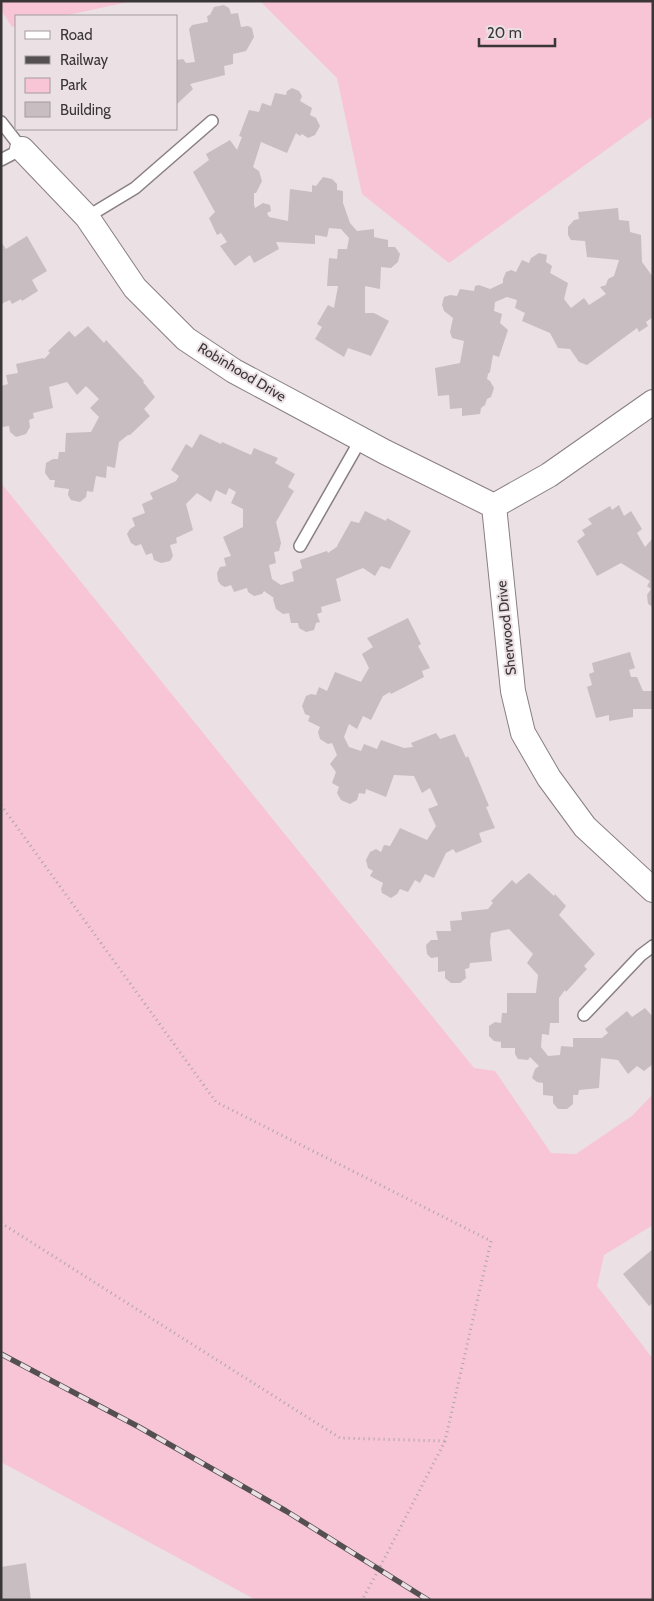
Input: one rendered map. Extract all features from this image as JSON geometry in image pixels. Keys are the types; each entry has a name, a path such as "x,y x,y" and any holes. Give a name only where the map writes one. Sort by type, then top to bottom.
{"street":[{"name":"Robinhood Drive","path":"22,149 87,217 135,288 186,339 234,371 361,439 494,506"},
{"path":"494,506 549,475 653,402"},
{"name":"Sherwood Drive","path":"494,506 513,691 523,733 549,778 585,827 653,890"}],"lane":[{"path":"1,122 22,149 1,160"},
{"path":"87,217 135,188 212,122"},
{"path":"300,546 361,439"},
{"path":"584,1015 641,955 653,946"}],"path":[{"path":"1,806 216,1102 491,1241 445,1441 362,1600"},
{"path":"1,1223 340,1438 445,1441"}],"green space":[{"path":"1,1 133,1 68,15 15,15 15,26 12,27 1,10"},
{"path":"260,1 653,1 653,116 449,263 362,194 337,78"},
{"path":"1,483 474,1068 495,1071 551,1153 576,1154 632,1116 653,1094 653,1225 604,1255 597,1286 653,1359 653,1600 256,1600 1,1462"}],"building":[{"path":"224,5 229,8 231,14 238,13 241,27 248,26 252,28 254,37 246,51 233,54 233,64 224,66 225,75 190,84 193,89 178,103 178,60 183,59 186,63 195,62 189,29 192,25 208,22 207,16 210,15 214,7"},
{"path":"292,88 299,91 302,96 300,101 312,108 310,115 316,118 320,126 315,135 308,138 296,133 287,153 261,142 253,167 259,171 262,181 256,193 254,193 254,205 255,208 263,203 270,205 271,211 267,213 269,217 288,221 290,189 312,192 312,185 316,186 323,177 332,179 337,184 337,190 343,191 343,203 350,223 357,231 374,229 374,237 388,240 388,247 395,247 400,254 398,262 391,268 381,267 380,289 365,286 365,313 374,313 389,321 371,356 348,348 344,357 315,339 322,327 317,324 328,305 334,308 338,286 327,286 329,258 337,259 338,249 347,249 349,238 341,229 329,228 327,237 315,235 315,244 276,242 279,249 254,263 250,255 235,266 220,246 227,242 221,233 217,235 209,218 215,212 193,172 209,160 206,154 230,140 237,150 242,137 239,136 249,110 259,112 262,103 271,106 275,93 286,95 287,91"},
{"path":"618,208 619,220 629,221 630,232 641,235 642,262 653,277 653,317 646,322 648,326 639,332 637,328 587,365 579,362 570,349 558,348 550,333 522,321 525,313 515,308 517,300 507,297 495,302 494,311 502,314 500,323 508,330 499,357 493,355 488,374 487,379 494,388 491,397 487,399 485,405 481,408 480,414 462,416 462,408 450,409 449,395 438,396 435,368 460,363 464,341 452,338 450,332 453,318 444,311 442,305 444,297 450,295 457,296 460,289 474,291 475,286 479,285 490,289 503,283 506,272 511,270 516,272 522,260 529,263 531,258 539,253 547,255 546,262 552,266 550,273 568,283 564,299 571,308 584,298 589,305 606,294 600,287 606,285 608,279 614,276 619,260 587,257 585,241 571,240 568,235 568,227 574,220 579,219 578,212"},
{"path":"27,236 47,271 32,280 38,291 22,301 21,299 12,304 10,300 3,303 1,307 1,242 6,249"},
{"path":"88,326 104,343 106,340 144,381 155,397 144,409 150,416 130,435 119,442 115,468 107,466 106,478 96,476 93,492 87,491 86,497 80,502 71,500 68,495 69,489 54,487 55,480 50,480 45,473 46,463 53,459 58,459 59,452 65,452 66,433 91,432 99,417 90,408 99,399 86,386 77,395 67,382 49,387 53,408 33,413 34,418 29,420 30,427 26,434 16,437 10,432 9,426 2,427 1,386 8,384 6,375 18,373 16,364 44,359 50,353 48,351 69,331 75,337"},
{"path":"200,434 251,455 254,448 278,458 275,463 295,474 288,487 294,491 276,522 281,543 279,551 274,552 276,563 269,565 272,579 281,585 294,581 292,572 302,568 300,560 327,551 328,553 338,546 351,521 359,523 365,511 386,521 387,518 411,531 390,569 381,566 375,576 363,568 336,579 341,601 321,607 322,612 317,614 320,622 316,623 314,630 306,632 299,628 298,623 291,623 289,613 283,614 276,609 274,598 264,591 262,594 254,596 248,592 247,588 234,592 231,585 225,587 218,581 217,573 220,567 226,566 224,558 231,556 223,537 243,527 243,509 231,503 236,492 229,488 226,495 216,490 211,502 197,493 186,504 193,530 176,538 177,543 170,545 173,556 170,561 161,563 154,560 152,553 146,555 141,544 136,546 131,543 127,534 135,526 132,518 145,513 142,504 153,499 150,493 176,481 179,476 171,470 186,444 192,448"},
{"path":"619,505 624,516 631,511 642,529 637,533 645,547 653,538 653,607 648,604 647,595 651,589 647,586 650,581 621,563 597,576 577,541 585,535 582,530 592,524 588,519 610,506 612,510"},
{"path":"408,618 421,644 418,646 430,668 422,671 424,677 391,694 390,692 383,696 371,720 363,716 357,729 349,724 344,737 349,747 361,751 364,744 377,749 381,740 404,748 413,747 411,743 436,733 440,739 455,734 466,758 468,756 489,806 486,807 495,828 479,833 482,842 456,853 453,849 446,853 434,878 425,874 420,883 415,880 408,892 400,889 391,898 382,893 383,883 370,876 373,871 368,868 366,860 370,852 376,849 381,852 384,845 390,846 400,828 427,840 436,826 428,809 438,805 430,788 422,793 414,776 394,775 386,797 366,789 365,794 359,793 357,800 350,804 341,800 337,793 339,787 332,783 336,772 330,764 337,755 332,743 328,744 320,739 318,732 320,727 308,721 310,716 305,714 302,706 306,696 316,695 319,687 327,691 335,672 361,682 369,668 362,654 373,647 367,638"},
{"path":"630,652 635,668 629,670 631,677 637,677 643,691 653,691 653,709 633,709 633,717 609,721 609,715 596,718 587,687 592,685 589,674 594,672 592,663"},
{"path":"529,873 554,896 555,894 566,906 559,915 595,954 584,966 587,969 559,998 559,1023 550,1023 549,1035 542,1034 541,1047 548,1056 560,1055 561,1046 573,1047 573,1038 602,1038 608,1033 605,1029 627,1011 632,1017 645,1008 653,1017 653,1064 644,1071 637,1066 628,1074 618,1060 601,1058 599,1088 579,1090 578,1095 573,1095 573,1104 567,1109 558,1109 553,1103 553,1096 543,1095 543,1083 537,1082 532,1078 535,1069 539,1066 530,1057 528,1060 518,1059 515,1054 515,1048 501,1048 501,1042 494,1041 489,1036 489,1026 495,1022 501,1023 502,1013 507,1013 507,993 536,993 538,975 527,963 533,954 509,929 491,933 492,961 470,963 469,968 465,969 466,978 460,983 451,983 445,978 445,971 438,972 438,957 431,958 427,954 426,945 431,940 438,940 436,931 451,931 450,921 462,920 461,912 488,909 493,903 491,901 512,880 516,884"},
{"path":"653,1249 653,1303 649,1306 623,1274"},
{"path":"26,1563 31,1600 1,1600 1,1567"}],"railway":[{"path":"1,1354 139,1427 286,1511 428,1600"}]}
